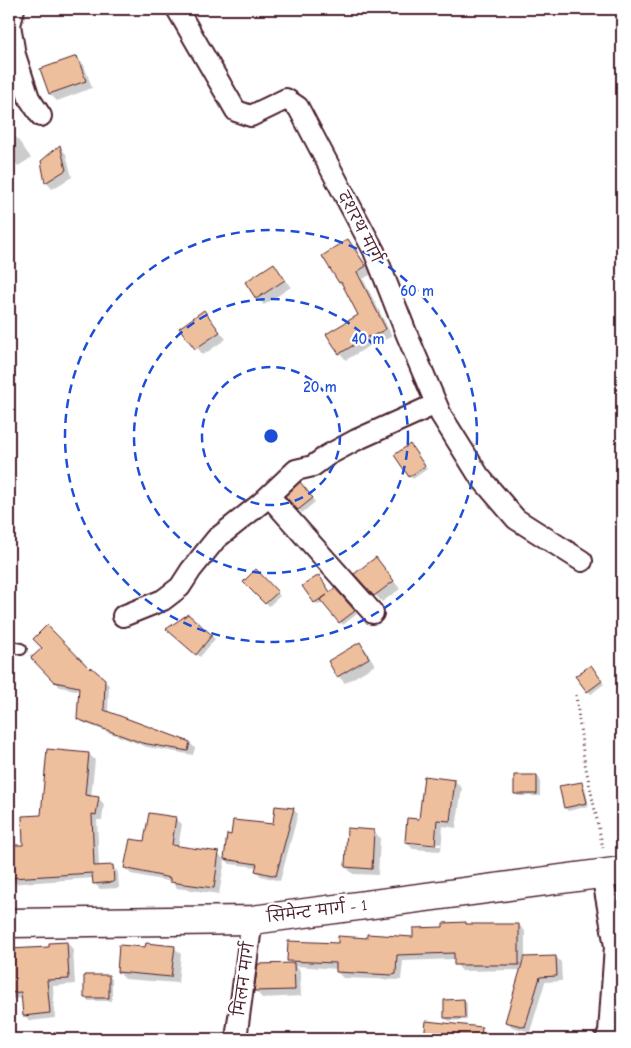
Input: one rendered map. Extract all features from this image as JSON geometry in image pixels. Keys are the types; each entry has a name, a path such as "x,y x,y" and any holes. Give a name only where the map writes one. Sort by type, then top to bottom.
{"street":[{"path":"14,9 10,25 15,55 29,98 41,116"},
{"name":"दशरथ मार्ग","path":"177,9 236,112 251,116 286,100 298,107 374,251 441,415 478,476 516,519 582,561"},
{"path":"123,616 163,600 180,587 216,539 260,504 296,470 314,466 328,455 356,440 436,404"},
{"path":"268,496 373,613"},
{"path":"606,1039 609,1032 615,946 611,872"},
{"name":"सिमेन्ट मार्ग - 1","path":"9,923 252,920 611,872"},
{"name":"मिलन मार्ग","path":"236,1039 252,920"}],"lane":[{"path":"9,646 21,648"}],"path":[{"path":"576,694 584,759 611,872"}],"building":[{"path":"77,56 86,81 49,94 40,69"},
{"path":"60,145 66,170 45,183 41,161"},
{"path":"348,239 366,266 357,272 386,329 369,338 369,336 339,354 326,334 358,315 341,282 339,283 322,256"},
{"path":"274,263 285,280 256,299 245,282"},
{"path":"204,310 220,332 195,349 179,328"},
{"path":"410,444 425,466 409,477 394,455"},
{"path":"300,482 313,498 298,510 285,496"},
{"path":"376,557 394,581 374,596 354,574"},
{"path":"256,569 278,592 265,604 243,582"},
{"path":"319,575 330,592 335,588 355,611 339,623 320,600 327,595 314,603 302,586"},
{"path":"188,614 212,635 196,655 166,629"},
{"path":"47,625 90,669 91,667 105,679 104,710 190,742 188,751 142,743 77,719 79,687 54,682 31,658 42,648 33,639"},
{"path":"360,642 369,658 337,677 328,661"},
{"path":"591,665 602,681 587,692 575,676"},
{"path":"47,749 89,753 85,795 99,797 96,815 92,814 94,866 113,865 114,882 93,884 92,873 12,878 10,845 23,845 22,816 41,815"},
{"path":"514,775 537,775 537,794 514,794"},
{"path":"424,776 455,780 450,821 437,820 435,845 405,842 407,818 419,819"},
{"path":"582,782 587,803 564,808 559,786"},
{"path":"275,806 294,808 276,876 255,871 257,864 224,859 227,834 231,835 233,820 273,824"},
{"path":"149,813 176,817 172,845 219,852 214,888 170,882 170,878 124,868 130,839 144,841"},
{"path":"347,828 374,830 372,869 345,867"},
{"path":"466,922 466,924 519,924 519,965 454,965 454,953 397,955 396,974 392,975 336,972 336,963 287,961 288,941 338,943 338,936 367,938 367,934 413,937 413,928 443,927 443,923"},
{"path":"67,942 69,979 47,980 50,1013 23,1016 21,992 9,993 9,949 49,947 49,943"},
{"path":"146,943 175,946 171,977 117,972 119,945 145,947"},
{"path":"556,956 557,976 540,977 525,1027 505,1022 524,957"},
{"path":"294,963 295,990 254,991 258,964"},
{"path":"84,975 109,975 109,998 84,998"},
{"path":"464,999 465,1018 444,1018 444,1000"},
{"path":"426,1021 482,1027 481,1039 424,1039"}]}
